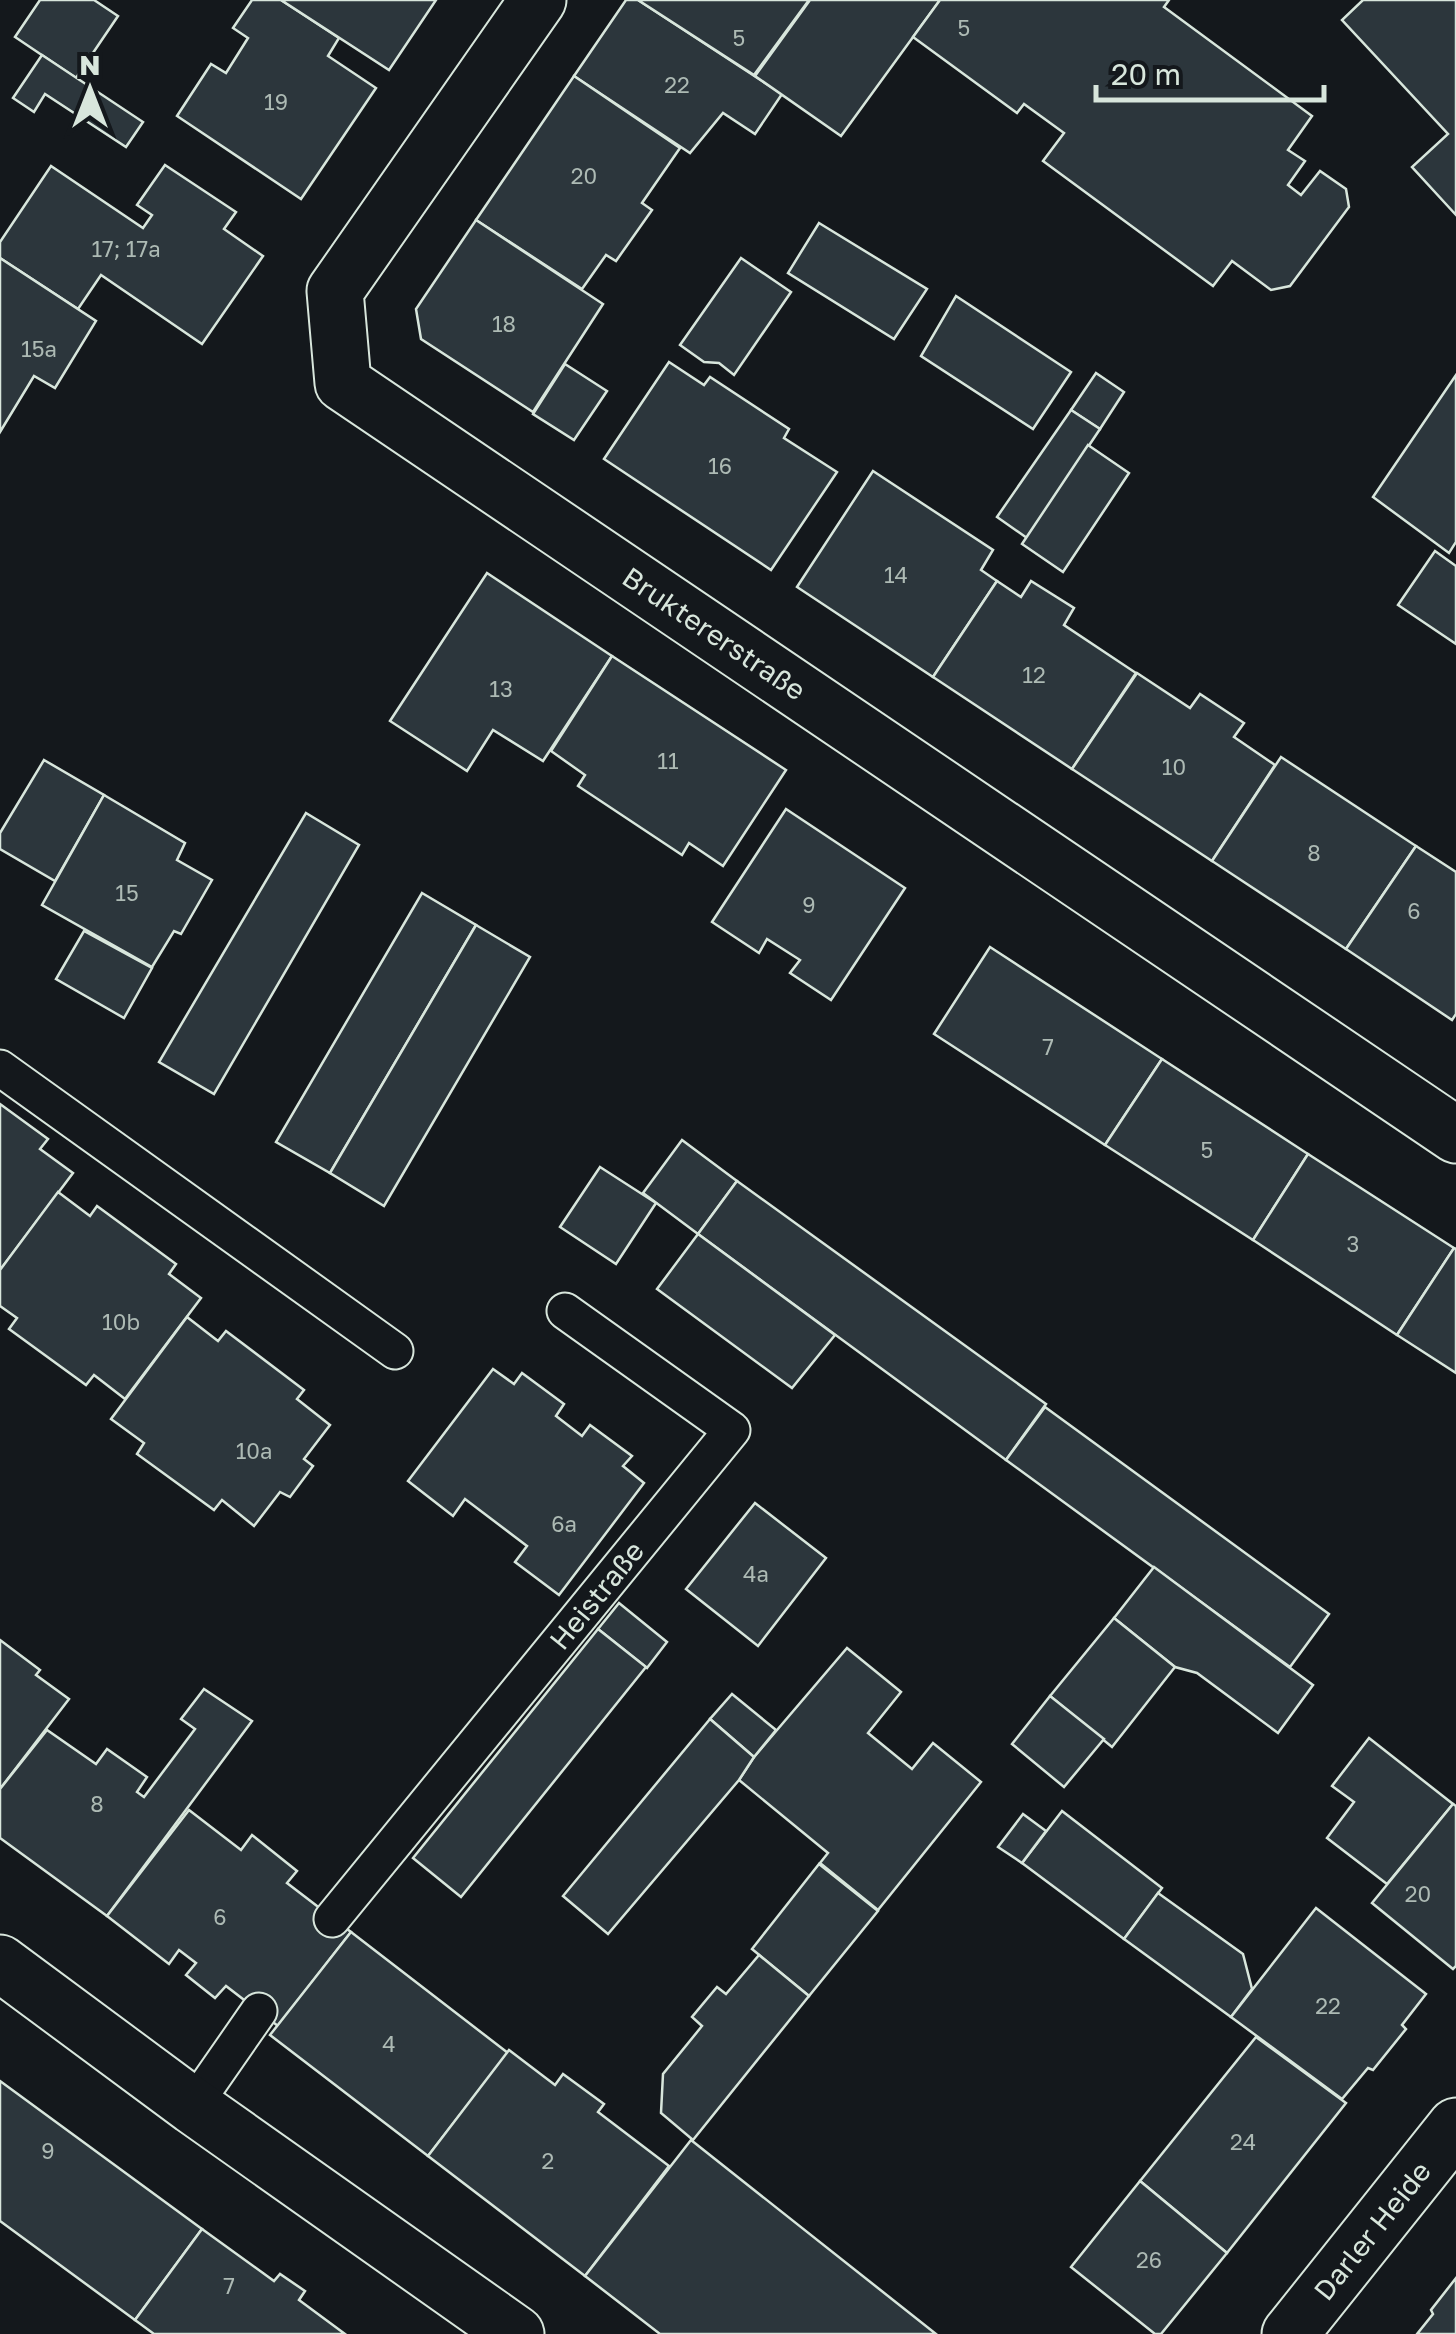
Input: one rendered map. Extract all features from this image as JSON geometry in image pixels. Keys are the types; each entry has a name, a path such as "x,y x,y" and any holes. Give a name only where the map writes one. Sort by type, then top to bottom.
{"street":[{"name":"Bruktererstraße","path":"538,0 335,291 343,384 1456,1135"},
{"path":"0,1963 193,2106 516,2334"},
{"name":"Darler Heide","path":"1290,2334 1456,2126"}],"lane":[{"path":"0,1068 395,1351"},
{"name":"Heistraße","path":"332,1918 732,1430 565,1311"},
{"path":"193,2106 258,2011"}],"building":[{"path":"40,0 94,0 118,16 76,78 15,37"},
{"path":"252,0 281,0 339,38 328,56 376,88 301,199 177,116 211,64 226,73 248,38 233,28"},
{"path":"281,0 436,0 389,70"},
{"path":"626,0 638,0 782,94 755,134 723,113 690,153 574,76"},
{"path":"638,0 809,0 754,75"},
{"path":"810,0 940,0 841,136 755,76"},
{"path":"940,0 1169,0 1164,7 1312,116 1288,150 1305,161 1288,185 1301,195 1320,171 1346,189 1349,207 1290,286 1271,290 1232,261 1213,286 1043,161 1064,133 1024,104 1017,113 913,37"},
{"path":"1363,0 1456,0 1456,215 1412,167 1448,134 1342,20"},
{"path":"42,55 143,122 126,147 45,94 34,112 13,98"},
{"path":"574,76 680,148 642,203 652,210 616,261 606,255 582,289 476,220"},
{"path":"165,165 236,212 224,229 263,256 202,344 101,275 78,309 0,258 0,242 51,166 143,228 152,215 137,205"},
{"path":"476,220 603,304 533,412 421,339 416,309"},
{"path":"819,223 927,289 894,339 788,273"},
{"path":"0,258 96,321 55,388 34,376 0,432"},
{"path":"741,258 791,292 734,375 719,363 704,362 680,345"},
{"path":"956,296 1071,372 1033,429 921,356"},
{"path":"669,362 704,385 710,377 789,429 784,438 837,472 771,570 604,459"},
{"path":"565,364 607,391 574,440 533,414"},
{"path":"1096,373 1124,392 1100,429 1071,410"},
{"path":"1456,375 1456,542 1449,553 1373,497"},
{"path":"1071,410 1100,429 1027,538 997,517"},
{"path":"1088,445 1129,473 1063,572 1022,544"},
{"path":"873,471 993,550 981,570 997,581 933,677 797,587"},
{"path":"1435,551 1456,566 1456,644 1398,605"},
{"path":"487,573 612,656 543,761 493,730 467,771 390,721"},
{"path":"997,581 1021,597 1031,581 1074,608 1064,625 1136,673 1072,769 933,677"},
{"path":"612,656 786,770 723,866 689,843 682,855 578,786 585,775 551,751"},
{"path":"1137,673 1190,708 1200,694 1244,723 1234,737 1275,765 1212,861 1072,769"},
{"path":"1281,757 1416,846 1346,949 1212,861"},
{"path":"44,760 104,795 55,881 0,849 0,833"},
{"path":"104,795 185,843 177,860 212,880 181,934 174,931 152,967 42,905"},
{"path":"786,809 905,888 831,1000 790,973 800,960 767,939 759,953 712,922"},
{"path":"306,813 359,845 214,1094 159,1062"},
{"path":"1416,846 1456,872 1456,1014 1452,1020 1346,949"},
{"path":"422,893 476,925 330,1173 276,1142"},
{"path":"476,925 530,957 384,1206 330,1173"},
{"path":"84,931 152,968 124,1018 56,979"},
{"path":"990,947 1162,1059 1105,1145 934,1034"},
{"path":"1162,1059 1308,1154 1253,1240 1105,1145"},
{"path":"0,1104 48,1139 40,1149 73,1173 0,1270"},
{"path":"682,1140 737,1181 698,1234 643,1193"},
{"path":"1308,1154 1454,1248 1397,1335 1253,1240"},
{"path":"600,1167 656,1203 616,1264 560,1227"},
{"path":"737,1181 1046,1404 1006,1460 698,1234"},
{"path":"58,1192 90,1216 97,1206 176,1264 169,1274 201,1298 125,1399 94,1375 86,1385 9,1329 17,1318 0,1306 0,1270"},
{"path":"698,1234 835,1335 792,1388 657,1289"},
{"path":"1456,1249 1456,1373 1397,1335"},
{"path":"187,1317 218,1341 226,1331 304,1390 297,1399 330,1425 304,1459 313,1466 290,1497 280,1492 254,1526 222,1500 214,1510 137,1454 144,1443 111,1419"},
{"path":"493,1369 514,1384 522,1373 564,1404 556,1416 582,1436 590,1425 632,1456 623,1466 644,1483 559,1595 515,1562 527,1546 465,1499 453,1516 408,1481"},
{"path":"1045,1407 1329,1614 1290,1667 1006,1460"},
{"path":"755,1503 826,1558 758,1646 686,1589"},
{"path":"1154,1567 1313,1685 1278,1733 1197,1673 1175,1667 1114,1618"},
{"path":"619,1603 667,1642 647,1668 598,1629"},
{"path":"1114,1618 1175,1667 1112,1747 1050,1696"},
{"path":"598,1629 646,1667 461,1897 413,1858"},
{"path":"0,1640 40,1670 36,1675 69,1699 0,1789"},
{"path":"847,1648 901,1692 868,1733 912,1769 933,1743 981,1782 878,1910 820,1863 828,1853 739,1780"},
{"path":"204,1689 252,1721 107,1916 0,1838 0,1789 47,1730 96,1764 107,1749 147,1777 137,1792 144,1797 195,1729 181,1719"},
{"path":"732,1694 776,1730 754,1757 710,1719"},
{"path":"1050,1696 1104,1739 1064,1787 1012,1744"},
{"path":"710,1719 754,1757 739,1780 608,1934 563,1896"},
{"path":"1369,1738 1453,1804 1387,1884 1327,1838 1354,1802 1332,1786"},
{"path":"1453,1804 1456,1966 1453,1969 1372,1903"},
{"path":"189,1810 241,1850 252,1835 297,1871 287,1883 351,1932 278,2026 226,1986 215,1998 186,1975 196,1963 179,1950 169,1964 107,1916"},
{"path":"1062,1811 1162,1888 1124,1939 1022,1863"},
{"path":"1023,1814 1046,1831 1022,1863 998,1847"},
{"path":"819,1864 878,1911 809,1996 752,1949"},
{"path":"1158,1893 1243,1954 1252,1989 1231,2017 1124,1939"},
{"path":"1316,1908 1426,1994 1402,2025 1406,2029 1373,2070 1368,2068 1342,2099 1231,2017"},
{"path":"351,1932 508,2053 428,2156 270,2035"},
{"path":"759,1955 809,1996 693,2140 661,2113 663,2074 702,2026 692,2017 717,1987 726,1994"},
{"path":"1256,2037 1346,2103 1227,2253 1140,2181"},
{"path":"509,2050 555,2085 563,2074 604,2104 598,2112 669,2166 585,2276 428,2156"},
{"path":"0,2081 202,2229 135,2320 0,2221"},
{"path":"691,2140 936,2334 660,2334 585,2276"},
{"path":"1140,2181 1227,2253 1161,2334 1155,2334 1071,2267"},
{"path":"202,2229 274,2281 280,2274 305,2291 299,2300 345,2334 154,2334 135,2320"},
{"path":"1456,2278 1456,2334 1417,2334 1433,2314 1431,2310"}]}
